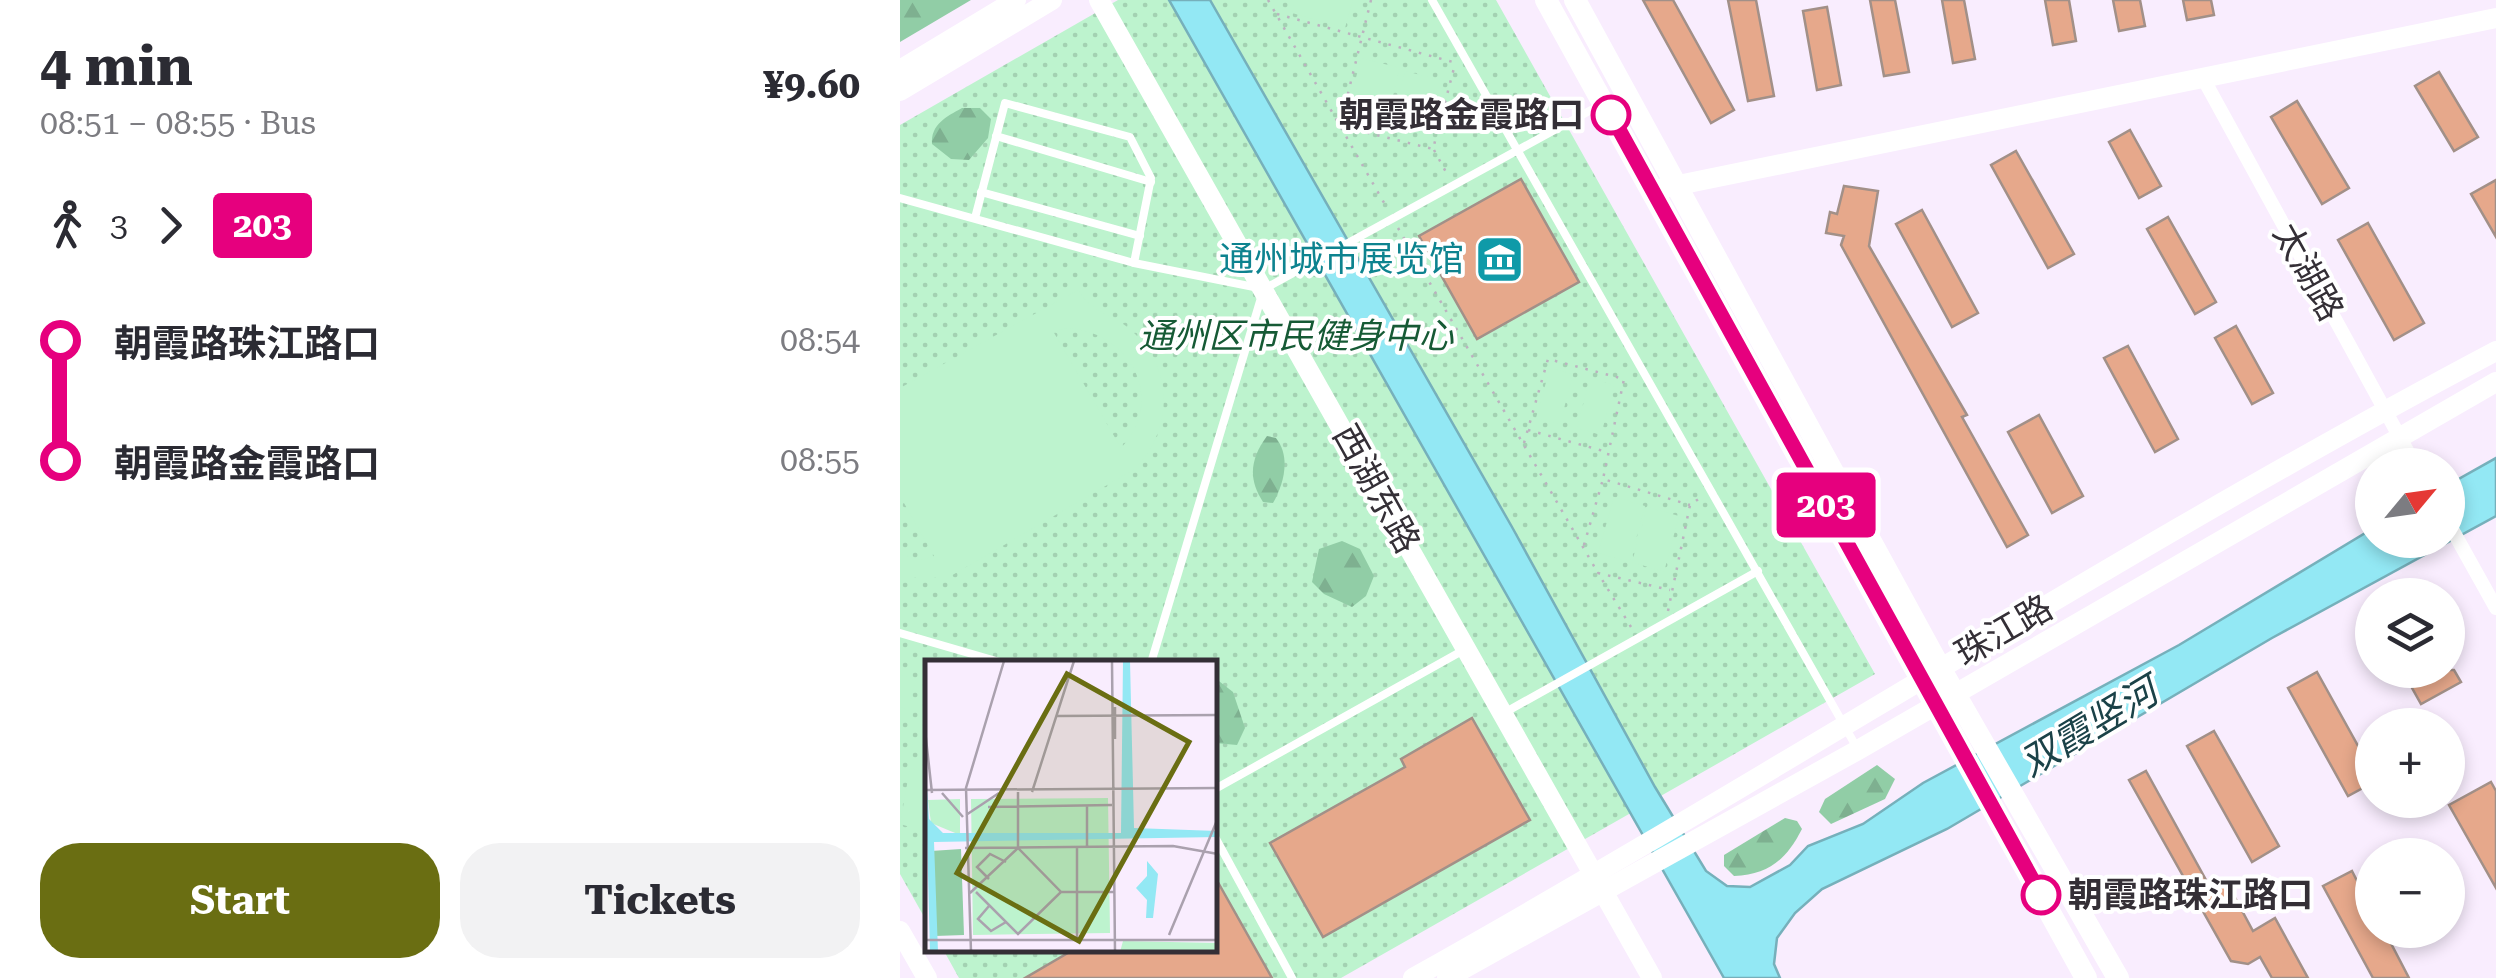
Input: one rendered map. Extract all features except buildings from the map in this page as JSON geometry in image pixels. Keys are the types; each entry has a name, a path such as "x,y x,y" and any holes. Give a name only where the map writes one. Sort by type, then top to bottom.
{"main road":[{"path":"1546,0 1604,103 1665,187"},
{"path":"1576,0 1665,187 1931,673 1935,704 2086,978"},
{"path":"1931,673 1956,691 2118,978"}],"street":[{"path":"900,70 1016,0"},
{"path":"900,91 1052,0"},
{"name":"西湖东路","path":"1099,0 1652,978"},
{"path":"1665,187 2496,18"},
{"name":"太湖路","path":"2203,78 2406,448"},
{"name":"珠江路","path":"1446,978 1693,829 1931,673 2384,410 2496,351"},
{"name":"珠江路","path":"1693,829 1858,750 2496,382"},
{"path":"2465,553 2496,608"},
{"name":"珠江路","path":"1413,978 1598,884"},
{"path":"900,931 921,952 927,978"}],"lane":[{"path":"1432,0 1858,750"},
{"path":"975,218 1004,103 1130,138 1151,182 1134,262"},
{"path":"900,198 1134,262 1264,288 1604,103"},
{"path":"996,136 1151,182"},
{"path":"981,192 1140,236"},
{"path":"1152,660 1264,288"},
{"path":"1504,714 1758,572"},
{"path":"900,632 993,660"},
{"path":"1218,787 1466,649"},
{"path":"1218,842 1292,978"}],"path":[{"path":"1270,0 1638,638"},
{"path":"1340,126 1371,0"},
{"path":"1276,14 1470,67"},
{"path":"1454,185 1433,149 1455,63"},
{"path":"1340,126 1433,149"},
{"path":"1524,445 1548,360 1624,379 1603,480 1583,548"},
{"path":"1528,430 1609,452"},
{"path":"1603,480 1690,504"},
{"path":"1675,619 1666,609 1690,504 1710,492"},
{"path":"1598,573 1670,590"}],"green space":[{"path":"900,0 971,0 900,42"},
{"name":"通州区市民健身中心","path":"1118,0 1496,0 1875,674 1341,978 959,978 945,953 1218,953 1218,660 925,660 925,918 900,874 900,125"},
{"path":"1295,0 1353,0 1345,28 1292,13"},
{"path":"1361,58 1400,68 1386,123 1347,113"},
{"path":"1405,71 1444,81 1430,135 1392,125"},
{"path":"962,108 980,108 991,119 988,138 969,160 951,159 932,144 937,126"},
{"path":"1078,290 1094,308 1126,326 1142,341 1161,377 1164,396 1157,435 1133,470 949,577 900,577 900,554 922,560 934,556 900,496 900,388","holes":["1068,328 1090,332 1124,355 1141,390 1141,409 1121,448 1053,331"]},
{"path":"1550,368 1573,374 1560,424 1536,418"},
{"path":"1590,378 1614,385 1601,435 1577,428"},
{"path":"1267,436 1276,438 1281,445 1285,462 1273,503 1263,502 1253,477 1254,461"},
{"path":"1614,497 1645,506 1630,562 1598,553"},
{"path":"1647,507 1679,516 1664,572 1632,562"},
{"path":"1342,541 1360,549 1374,576 1366,596 1352,607 1324,594 1312,582 1319,549"},
{"path":"900,675 916,679 908,710 900,707"},
{"path":"1218,680 1233,692 1245,728 1237,745 1218,743"},
{"path":"1877,765 1895,779 1885,799 1831,824 1819,812 1825,799"},
{"path":"910,768 925,772 925,831 900,824"},
{"path":"1785,818 1797,821 1802,829 1790,849 1775,863 1757,872 1734,876 1724,866 1724,855"}],"water":[{"name":"双霞竖河","path":"1169,0 1210,0 1512,527 1655,787 1706,871 1727,886 1750,887 1790,865 1808,846 1863,824 1923,783 2179,645 2355,539 2355,558 2419,558 2382,578 2355,578 2355,593 1947,829 1822,889 1795,913 1777,938 1774,964 1780,978 1724,978"},
{"path":"2496,458 2496,516 2465,533 2465,475"}],"bus line":[{"name":"203","path":"1611,115 2041,895"}],"place":[{"name":"朝霞路金霞路口","path":"1611,115"},
{"name":"通州城市展览馆","path":"1499,259"},
{"name":"朝霞路珠江路口","path":"2041,895"}]}
